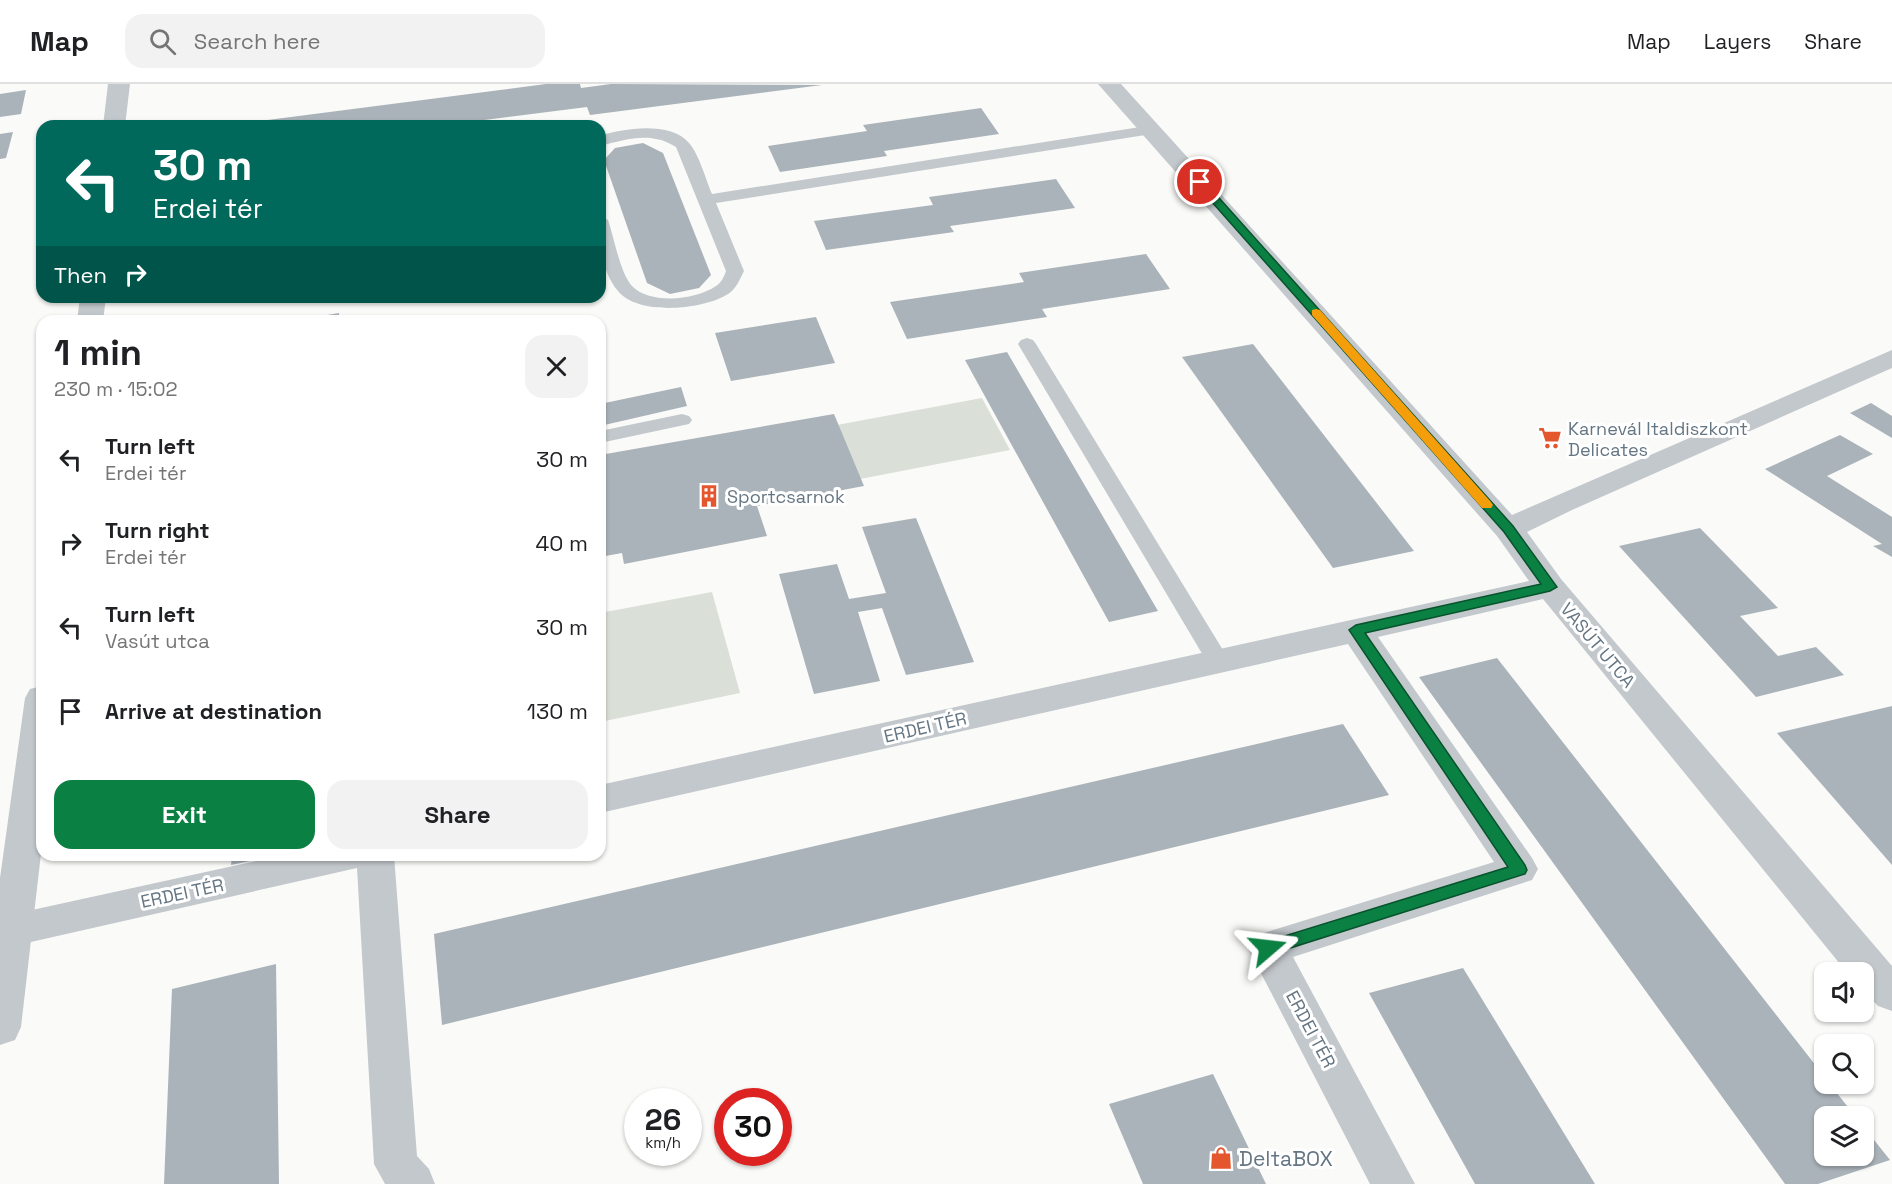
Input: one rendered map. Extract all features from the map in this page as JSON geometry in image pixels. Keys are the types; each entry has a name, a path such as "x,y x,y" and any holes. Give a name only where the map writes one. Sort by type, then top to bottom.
{"street":[{"path":"115,120 119,84"},
{"name":"VASÚT UTCA","path":"1109,84 1153,130 1508,529 1550,587 1854,952 1892,994"},
{"path":"1508,529 1892,358"},
{"name":"ERDEI TÉR","path":"606,799 1550,587"},
{"name":"ERDEI TÉR","path":"1356,630 1519,870 1268,948 1394,1184"},
{"path":"0,1027 6,932 36,737"},
{"name":"ERDEI TÉR","path":"6,932 325,861"},
{"path":"375,861 396,1164 413,1184"}],"lane":[{"path":"705,200 1153,130"},
{"path":"606,140 645,133 664,134 676,138 683,144 735,271 724,289 692,300 645,301 632,296 622,287 606,238"},
{"path":"1027,344 1218,661"},
{"path":"606,436 682,420"}],"shaded area":[{"path":"982,398 1010,450 860,479 837,425"},
{"path":"712,592 740,693 606,721 606,612"}],"building":[{"path":"546,84 580,84 581,88 611,84 822,85 590,115 587,107 484,120 268,120"},
{"path":"26,90 21,114 0,117 0,94"},
{"path":"981,108 999,134 884,151 887,156 780,172 768,146 867,131 863,125"},
{"path":"13,132 6,158 0,159 0,134"},
{"path":"643,143 663,153 711,275 699,288 670,294 647,283 606,166 606,158 615,148"},
{"path":"1056,179 1075,208 950,226 954,232 826,250 814,221 933,205 929,197"},
{"path":"1146,254 1170,289 1042,309 1047,317 907,339 890,302 1024,282 1019,273"},
{"path":"816,317 835,363 731,381 715,333"},
{"path":"1253,344 1414,551 1333,568 1182,357"},
{"path":"1007,352 1158,611 1109,622 965,360"},
{"path":"681,387 687,406 606,425 606,403"},
{"path":"1871,403 1892,416 1892,438 1850,413"},
{"name":"Sportcsarnok","path":"834,414 864,486 757,506 767,536 624,564 622,553 606,556 606,454"},
{"path":"1840,435 1873,454 1827,476 1892,517 1892,557 1873,546 1882,544 1765,469"},
{"path":"916,518 974,662 906,675 882,608 858,612 880,681 814,694 779,574 837,564 849,599 886,593 862,527"},
{"path":"1700,528 1778,608 1740,616 1778,656 1816,647 1844,675 1756,697 1619,546"},
{"path":"1497,658 1814,1063 1814,1094 1838,1094 1847,1106 1814,1106 1814,1166 1872,1166 1818,1184 1785,1184 1419,677"},
{"path":"1892,706 1892,865 1777,733"},
{"path":"1343,724 1389,795 442,1025 434,934"},
{"path":"231,861 250,861 231,865"},
{"path":"276,964 279,1184 164,1184 172,989"},
{"path":"1463,968 1595,1184 1475,1184 1369,993"},
{"path":"1213,1074 1266,1184 1143,1184 1109,1104"},
{"path":"1874,1140 1890,1160 1874,1165"}],"slow traffic":[{"path":"1316,313 1487,505"}],"place":[{"name":"Karnevál Italdiszkont Delicates","path":"1550,438"},
{"name":"Sportcsarnok","path":"709,496"},
{"name":"DeltaBOX","path":"1221,1158"}],"route":[{"path":"1200,182 1508,529 1550,587 1356,630 1519,870 1268,948"}]}
